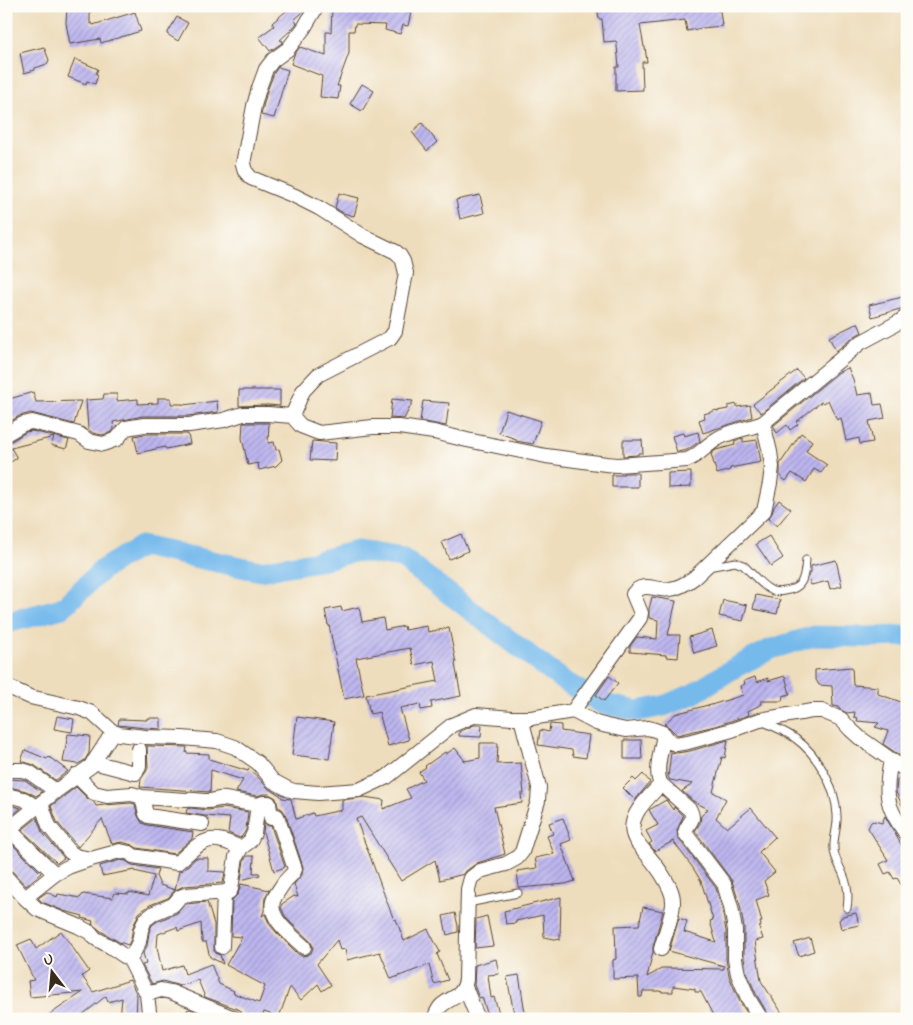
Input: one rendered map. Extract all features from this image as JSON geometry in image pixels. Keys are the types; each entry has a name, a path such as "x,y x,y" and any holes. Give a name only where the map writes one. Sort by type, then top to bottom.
{"street":[{"path":"292,416 303,391 318,375 390,338 394,331 406,273 403,261 396,252 362,236 319,208 296,196 251,178 242,164 254,106 266,69 273,60 288,49 304,28 317,6"},
{"path":"6,434 23,424 32,422 79,434 89,442 103,444 117,440 126,428 144,425 189,425 224,420 243,414 268,414 292,416 301,426 319,433 373,427 399,427 434,432 546,456 606,464 618,465 687,460 696,456 715,440 763,422 860,342 907,316"},
{"path":"6,686 30,697 79,708 92,713 112,732 119,734 217,741 235,748 258,763 273,781 294,791 318,793 359,790 386,778 452,725 476,715 521,718 549,716 575,708 640,618 640,612 633,594 635,591 646,586 668,590 685,584 695,577 764,511 772,467 763,422"},
{"path":"575,708 591,721 626,730 648,728 664,734 670,742 676,744 732,730 760,720 822,711 841,719 860,738 907,771"},
{"path":"434,1019 442,1005 463,991 465,987 468,888 471,878 480,871 506,864 517,858 522,852 538,801 539,787 521,718"},
{"path":"55,874 16,835 12,826 76,775 91,766 112,732"},
{"path":"664,734 658,772 659,780 690,810 692,819 685,833 724,884 735,930 735,959 738,974 748,998 761,1019"},
{"path":"93,762 135,773 139,767 139,749"},
{"path":"891,760 888,786 890,808 907,835"},
{"path":"6,770 29,772 56,791"},
{"path":"76,775 94,793 107,796 132,794 186,800 232,799 258,805 269,803 271,818 278,816 295,869 293,874 286,878 273,900 274,916 304,947"},
{"path":"661,784 641,806 632,827 633,835 637,842 660,870 670,887 673,900 672,910 661,949"},
{"path":"6,795 24,799 38,805 49,826 70,852 76,856 91,859"},
{"path":"142,796 148,816 202,824"},
{"path":"130,960 139,942 141,930 148,916 173,905 180,897 185,895 229,892 236,857 241,848 250,841 254,832 258,805"},
{"path":"25,898 55,874 68,867 120,851 130,853 133,856 176,863 200,843 208,840 217,840 241,848"},
{"path":"6,877 37,909 78,926 130,960 147,994 149,1019"},
{"path":"222,947 224,892"},
{"path":"465,987 478,1019"},
{"path":"147,994 161,990 171,992 236,1019"}],"lane":[{"path":"705,567 739,563 768,589 774,592 793,590 798,586 804,576 806,560"},
{"path":"760,720 795,738 807,748 815,757 830,784 836,799 838,814 838,828 834,849 848,888 847,908"},
{"path":"468,903 518,893"}],"building":[{"path":"67,6 90,6 90,24 92,23 93,25 135,12 141,31 101,43 100,39 70,44 66,23"},
{"path":"292,6 307,6 294,20 297,23 280,40 283,41 282,43 270,51 259,37 274,26 272,23"},
{"path":"346,6 387,6 411,12 408,26 403,25 400,34 385,30 386,25 355,24 354,31 349,31 349,53 337,86 340,86 338,99 320,97 322,76 291,64 294,55 300,47 326,56 326,32 331,32 332,9 346,10"},
{"path":"597,6 717,6 717,11 720,11 722,26 687,31 685,20 640,25 647,62 642,62 643,90 616,91 616,67 619,67 616,41 604,42 602,19 599,19"},
{"path":"177,17 188,23 178,41 167,34"},
{"path":"44,47 49,60 47,64 24,73 20,53"},
{"path":"75,59 98,69 95,84 87,81 86,84 68,77"},
{"path":"278,67 288,70 274,118 261,115 267,91"},
{"path":"362,84 374,91 362,111 350,104"},
{"path":"422,123 437,142 427,151 412,132"},
{"path":"339,193 359,198 354,216 343,213 335,208"},
{"path":"480,195 484,213 460,219 456,200"},
{"path":"907,296 907,307 872,317 869,305"},
{"path":"858,323 862,332 836,351 829,337"},
{"path":"848,368 857,395 872,393 874,405 882,404 885,418 869,421 873,442 860,444 859,438 846,441 841,418 837,420 828,400 823,403 821,402 796,422 798,424 790,430 787,425 777,433 773,426 839,372"},
{"path":"797,370 804,378 761,413 753,404"},
{"path":"239,390 280,390 280,406 239,406"},
{"path":"33,392 36,402 81,401 74,424 31,413 19,416 6,424 6,400"},
{"path":"104,394 117,394 117,401 138,399 138,404 158,403 158,398 171,398 171,404 183,405 217,401 218,412 188,416 143,416 113,422 114,429 112,432 102,435 93,433 88,429 86,400 103,399"},
{"path":"392,399 413,401 404,419 390,418"},
{"path":"423,401 449,403 446,426 420,421"},
{"path":"737,404 737,407 750,405 752,417 703,433 699,420 705,418 704,414 728,409 728,406"},
{"path":"506,410 541,421 533,444 516,441 516,439 499,433"},
{"path":"243,423 269,423 268,443 274,442 276,450 279,449 282,460 276,466 259,470 258,463 248,465 242,438"},
{"path":"32,431 69,440 66,449 51,445 54,437 11,448 17,458 6,465 6,443 26,432"},
{"path":"698,432 700,441 687,450 677,452 672,436 683,433 684,436"},
{"path":"801,433 812,441 806,451 827,465 821,473 814,469 806,482 792,473 786,481 780,476 780,464"},
{"path":"145,434 188,434 190,444 138,453 134,436"},
{"path":"743,438 743,442 757,440 761,462 730,468 730,470 717,474 711,454 716,450 735,445 734,441"},
{"path":"623,440 642,440 643,453 623,456"},
{"path":"312,441 336,443 335,461 310,460"},
{"path":"691,472 691,487 668,488 668,473"},
{"path":"623,473 638,473 638,487 612,487 612,475 623,475"},
{"path":"779,500 791,509 777,526 768,519"},
{"path":"461,534 468,551 449,559 442,542"},
{"path":"769,536 783,558 771,566 756,544"},
{"path":"836,560 842,586 830,589 828,581 811,585 809,576 811,566"},
{"path":"756,595 780,600 777,614 753,609"},
{"path":"652,597 676,601 668,635 680,635 678,658 630,652 630,646 637,637 657,639 658,620 649,618"},
{"path":"723,600 747,605 743,621 719,616"},
{"path":"341,607 342,611 359,607 362,622 383,618 385,630 404,626 405,630 427,626 428,632 449,628 461,696 431,702 432,708 421,710 420,704 400,708 409,740 388,746 379,712 370,714 366,695 438,681 434,661 414,665 410,648 356,658 364,695 344,699 325,610"},
{"path":"712,630 717,646 694,653 689,637"},
{"path":"852,667 853,685 878,687 878,694 907,704 907,757 899,755 883,744 888,731 875,727 879,723 857,721 858,718 854,717 855,712 847,713 839,709 839,707 833,706 832,686 819,685 815,678 815,670"},
{"path":"609,676 618,683 604,701 596,695"},
{"path":"785,676 790,694 783,696 782,701 761,701 762,704 748,711 749,715 677,735 664,724 675,714 743,695 740,686 745,684 744,681 755,677 757,682 768,678 768,681"},
{"path":"57,716 74,719 72,732 54,729"},
{"path":"297,717 334,722 329,759 292,755"},
{"path":"147,718 161,718 161,729 118,725 119,719 147,720"},
{"path":"550,724 561,725 561,731 589,735 586,758 573,756 572,750 538,745 540,730 549,732"},
{"path":"474,725 482,725 481,737 459,736 459,732"},
{"path":"68,734 90,736 89,753 85,760 78,764 63,762"},
{"path":"624,740 641,740 642,759 624,759"},
{"path":"728,740 725,758 722,757 713,792 726,799 716,818 727,828 751,808 775,837 759,852 775,872 764,881 769,895 756,900 762,922 760,922 761,926 759,927 763,939 755,941 761,981 786,1019 770,1019 746,971 744,928 740,905 732,881 695,831 700,823 701,816 708,809 693,801 682,791 693,784 670,780 668,777 671,752 690,751"},
{"path":"480,743 498,743 497,764 521,763 524,794 521,794 522,803 494,807 505,854 477,863 464,874 440,880 435,860 401,881 361,817 356,819 394,920 396,919 404,941 428,929 440,952 437,954 448,980 434,984 429,965 391,979 380,952 347,960 345,949 340,950 337,940 317,964 331,985 322,991 318,984 301,1000 290,987 279,1017 264,1012 262,1019 245,1019 240,1010 205,997 198,980 180,986 163,981 152,984 142,965 146,964 143,953 147,946 152,925 177,913 185,904 207,902 214,924 214,951 220,955 223,964 210,957 206,942 202,942 201,923 178,931 177,927 158,934 157,947 162,971 182,965 185,974 211,964 219,984 234,991 233,993 259,1003 265,986 226,965 242,937 231,936 232,900 238,894 241,884 269,890 265,898 262,916 265,914 270,925 298,954 302,956 307,955 311,953 313,948 310,941 285,916 281,907 282,904 294,896 298,897 294,884 302,875 303,867 285,813 278,807 276,798 269,794 257,796 236,792 243,780 211,770 210,792 140,787 141,779 148,768 147,746 187,747 186,753 209,754 209,759 248,771 249,768 269,789 282,798 291,799 296,819 313,813 314,816 342,810 342,800 364,797 384,800 383,809 411,798 406,789 424,780 419,772 425,766 445,752 446,754 455,748 465,761 480,758"},
{"path":"25,750 47,759 49,757 68,771 55,780 34,765 21,761"},
{"path":"643,774 650,782 635,800 623,788 633,778 636,781"},
{"path":"6,779 25,780 42,792 36,796 26,791 6,786"},
{"path":"905,779 907,783 907,816 896,792 897,780"},
{"path":"76,787 88,799 94,802 96,806 135,804 142,823 193,832 192,839 174,854 137,848 122,842 112,844 102,819 78,847 57,822 51,806"},
{"path":"666,800 673,810 674,807 683,816 677,831 678,838 716,888 726,931 726,959 729,976 740,1002 751,1019 715,1019 701,992 695,992 695,989 673,986 673,992 643,991 642,997 639,997 638,978 613,979 613,960 616,959 615,926 639,925 643,907 663,911 647,977 663,968 724,969 724,966 669,951 679,918 687,921 684,932 716,942 710,921 713,920 701,881 693,868 673,841 655,851 649,844 652,842 646,831 658,825 649,810"},
{"path":"6,804 21,808 6,821"},
{"path":"223,808 248,812 246,830 240,838 228,833 230,818 186,813 187,809 208,810"},
{"path":"885,816 907,855 907,894 897,878 894,879 890,872 885,874 880,864 888,860 868,828 871,822 882,823"},
{"path":"37,818 42,832 64,858 57,863 22,830"},
{"path":"563,818 571,840 561,844 575,881 565,884 519,888 517,871 537,868 535,858 554,854 547,836 553,834 549,823"},
{"path":"264,823 271,826 285,867 274,871 263,832"},
{"path":"6,837 41,873 26,886 12,871 6,868"},
{"path":"247,856 254,856 253,873 259,873 260,875 241,880 244,860"},
{"path":"196,858 208,858 208,871 225,872 223,883 184,886 175,890 179,871 183,870"},
{"path":"120,860 132,865 158,869 156,876 160,885 175,890 168,898 150,905 139,913 128,945 101,931 92,924 93,921 42,902 38,898 47,892 57,897 58,894 80,898 83,894 113,898 115,893 129,894 129,892 148,896 154,876 135,870 102,876 100,866"},
{"path":"561,897 560,940 544,937 543,915 506,924 504,911"},
{"path":"455,913 458,932 447,935 443,916"},
{"path":"856,913 859,925 841,929 839,920 843,916"},
{"path":"487,916 493,946 475,948 476,919"},
{"path":"61,931 89,971 82,976 93,992 130,980 137,995 136,1019 120,1019 122,998 108,1002 106,996 77,1019 43,1019 83,992 30,997 28,981 34,980 17,945 31,939 36,949"},
{"path":"810,938 814,951 799,956 794,943"},
{"path":"496,959 499,974 488,975 491,998 494,997 501,1019 489,1019 482,997 479,998 474,985 475,965"},
{"path":"519,975 526,1019 515,1019 507,977"},
{"path":"190,1009 211,1019 189,1019 187,1010"}],"waterway":[{"path":"6,623 62,608 103,569 141,546 260,571 318,561 357,551 402,558 562,680 603,704 638,711 664,706 693,694 734,668 771,649 814,636 907,637"}]}
